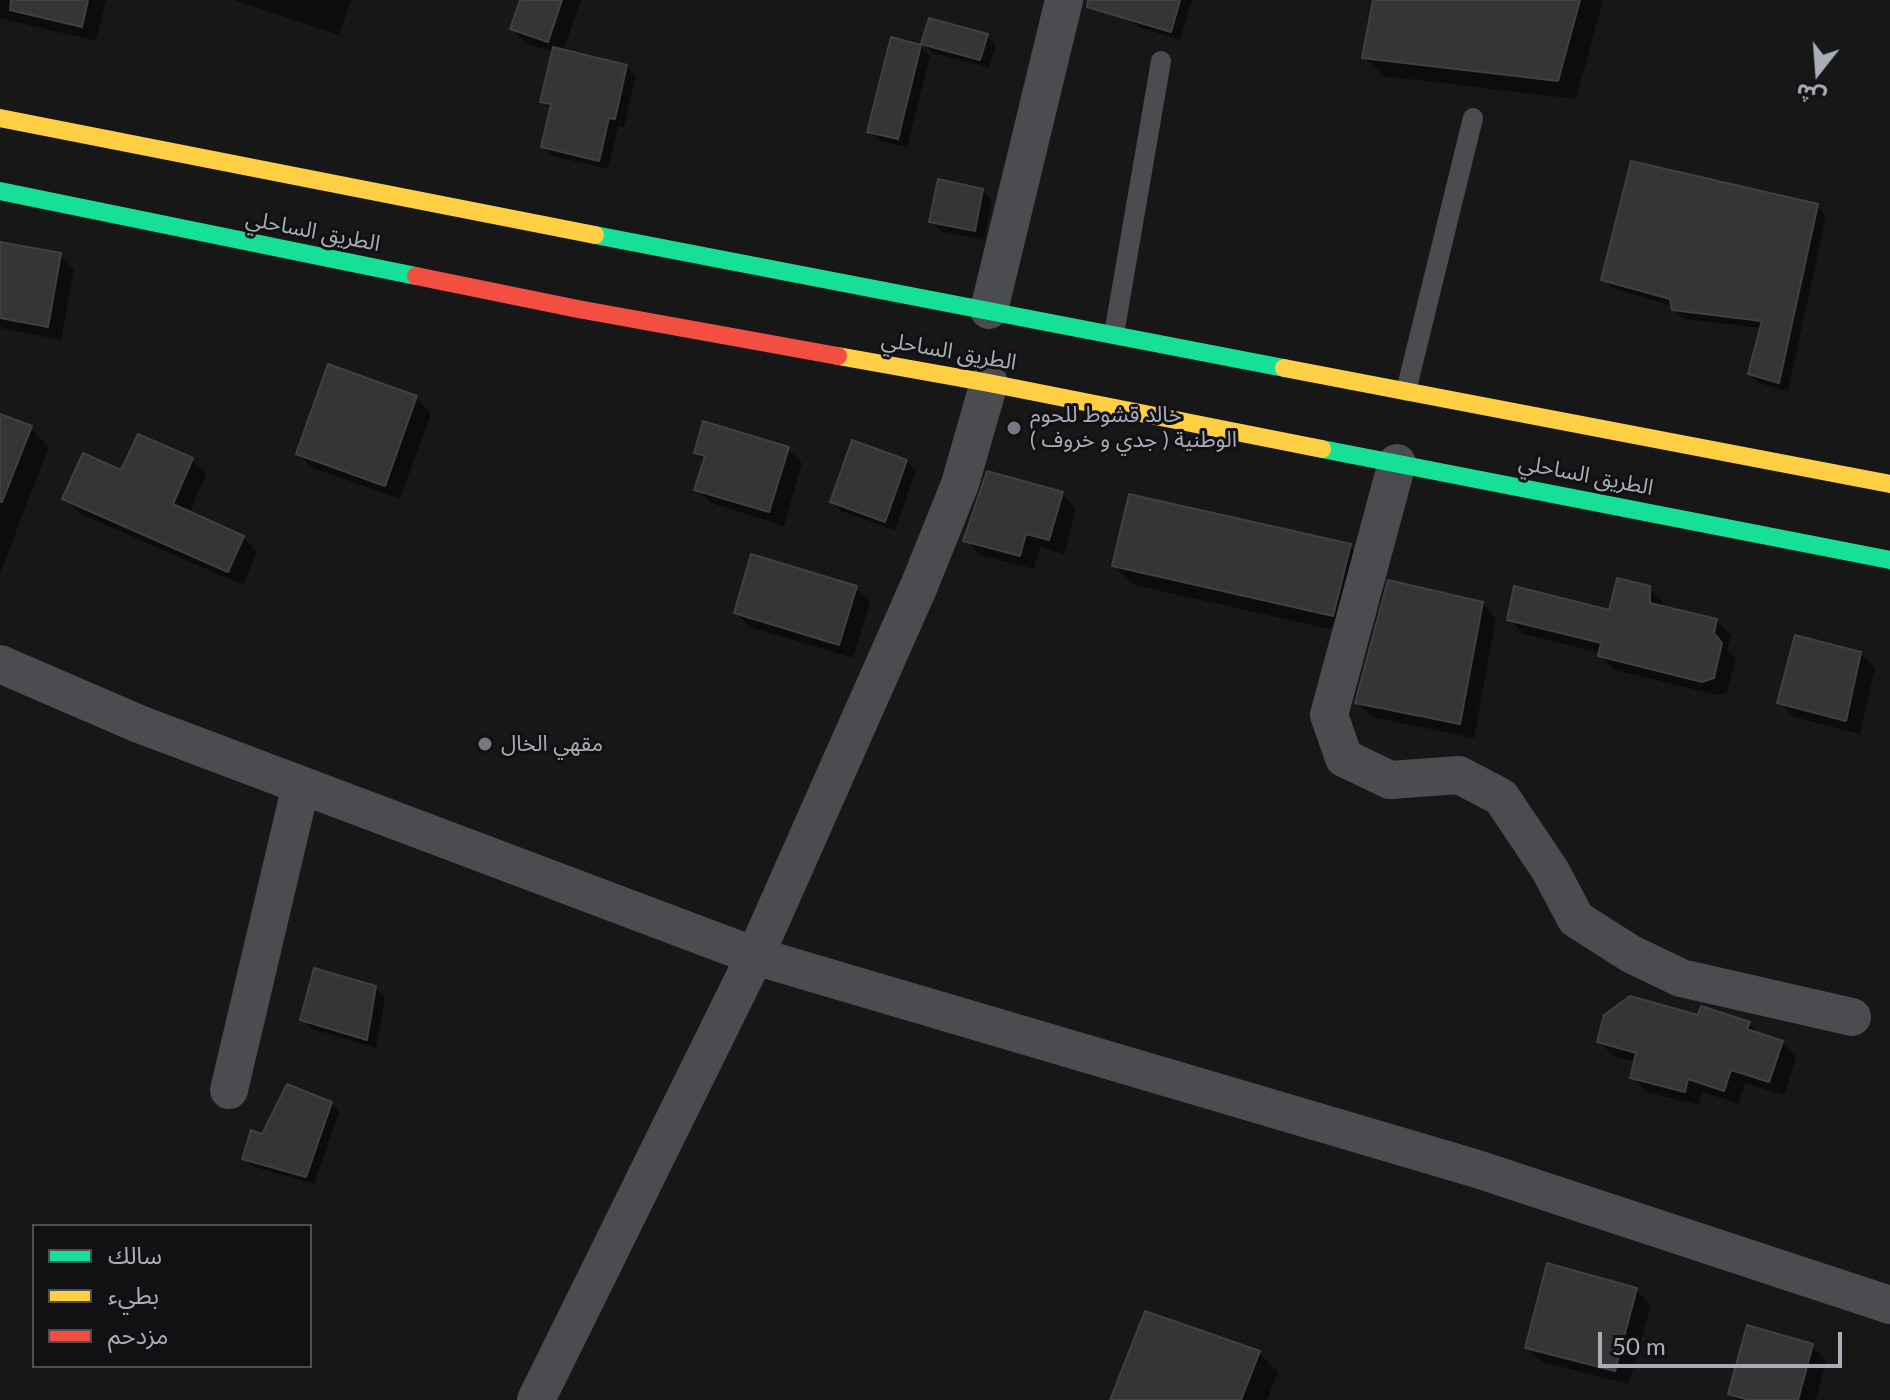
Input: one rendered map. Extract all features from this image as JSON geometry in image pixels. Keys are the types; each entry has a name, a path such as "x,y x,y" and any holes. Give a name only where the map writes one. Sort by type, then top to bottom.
{"highway":[{"path":"0,118 1890,484"},
{"name":"الطريق الساحلي","path":"0,191 578,309 989,383 1890,560"}],"street":[{"path":"989,310 1064,0"},
{"path":"536,1400 755,956 919,586 960,484 989,383"},
{"path":"1397,463 1329,715 1344,758 1390,780 1459,775 1501,797 1550,870 1576,919 1631,954 1681,978 1852,1017"},
{"path":"0,664 139,724 755,956 1474,1168 1890,1305"},
{"path":"229,1090 301,785"}],"lane":[{"path":"1114,334 1161,61"},
{"path":"1406,391 1473,118"}],"building":[{"path":"11,0 88,0 82,27 10,10"},
{"path":"520,0 562,0 548,42 510,29"},
{"path":"1088,0 1180,0 1171,32 1087,7"},
{"path":"1373,0 1580,0 1558,81 1362,58"},
{"path":"929,18 988,34 980,60 921,44"},
{"path":"891,37 921,45 898,139 867,132"},
{"path":"553,47 627,65 615,119 609,118 599,161 541,147 551,104 540,102"},
{"path":"1631,161 1818,204 1779,383 1748,374 1762,321 1672,310 1670,299 1601,280"},
{"path":"938,179 983,189 975,231 929,222"},
{"path":"0,242 61,253 48,327 0,318"},
{"path":"328,364 417,396 385,486 296,454"},
{"path":"0,414 32,426 2,502 0,502"},
{"path":"703,421 789,447 769,512 694,490 705,456 694,453"},
{"path":"138,434 193,458 173,504 244,536 228,572 62,499 83,453 121,470"},
{"path":"852,440 907,460 885,522 830,502"},
{"path":"987,471 1063,492 1049,540 1026,534 1020,556 963,541"},
{"path":"1129,494 1351,544 1333,616 1112,566"},
{"path":"751,554 857,586 839,645 734,613"},
{"path":"1617,578 1650,586 1650,603 1717,619 1714,633 1722,643 1714,678 1702,682 1598,656 1601,643 1507,620 1514,586 1609,610"},
{"path":"1388,580 1483,602 1460,724 1355,703"},
{"path":"1795,635 1861,652 1846,721 1777,703"},
{"path":"314,968 376,986 367,1040 300,1020"},
{"path":"1630,996 1698,1015 1701,1006 1750,1022 1747,1029 1783,1041 1769,1082 1731,1070 1724,1091 1688,1079 1685,1092 1630,1078 1636,1053 1597,1042 1604,1015"},
{"path":"287,1084 332,1102 306,1177 242,1159 251,1130 262,1134"},
{"path":"1547,1263 1637,1288 1615,1371 1525,1348"},
{"path":"1145,1311 1260,1351 1241,1400 1110,1400"},
{"path":"1747,1325 1813,1344 1798,1400 1749,1400 1728,1394"}],"traffic: fast":[{"path":"0,191 416,276"},
{"path":"595,235 1284,368"},
{"path":"1322,449 1890,560"}],"traffic: slow":[{"path":"0,118 595,235"},
{"path":"838,356 1322,449"},
{"path":"1284,368 1890,484"}],"traffic: jam":[{"path":"416,276 838,356"}],"place":[{"name":"خالد قشوط للحوم الوطنية ( جدي و خروف )","path":"1014,428"},
{"name":"مقهي الخال","path":"485,744"}]}
